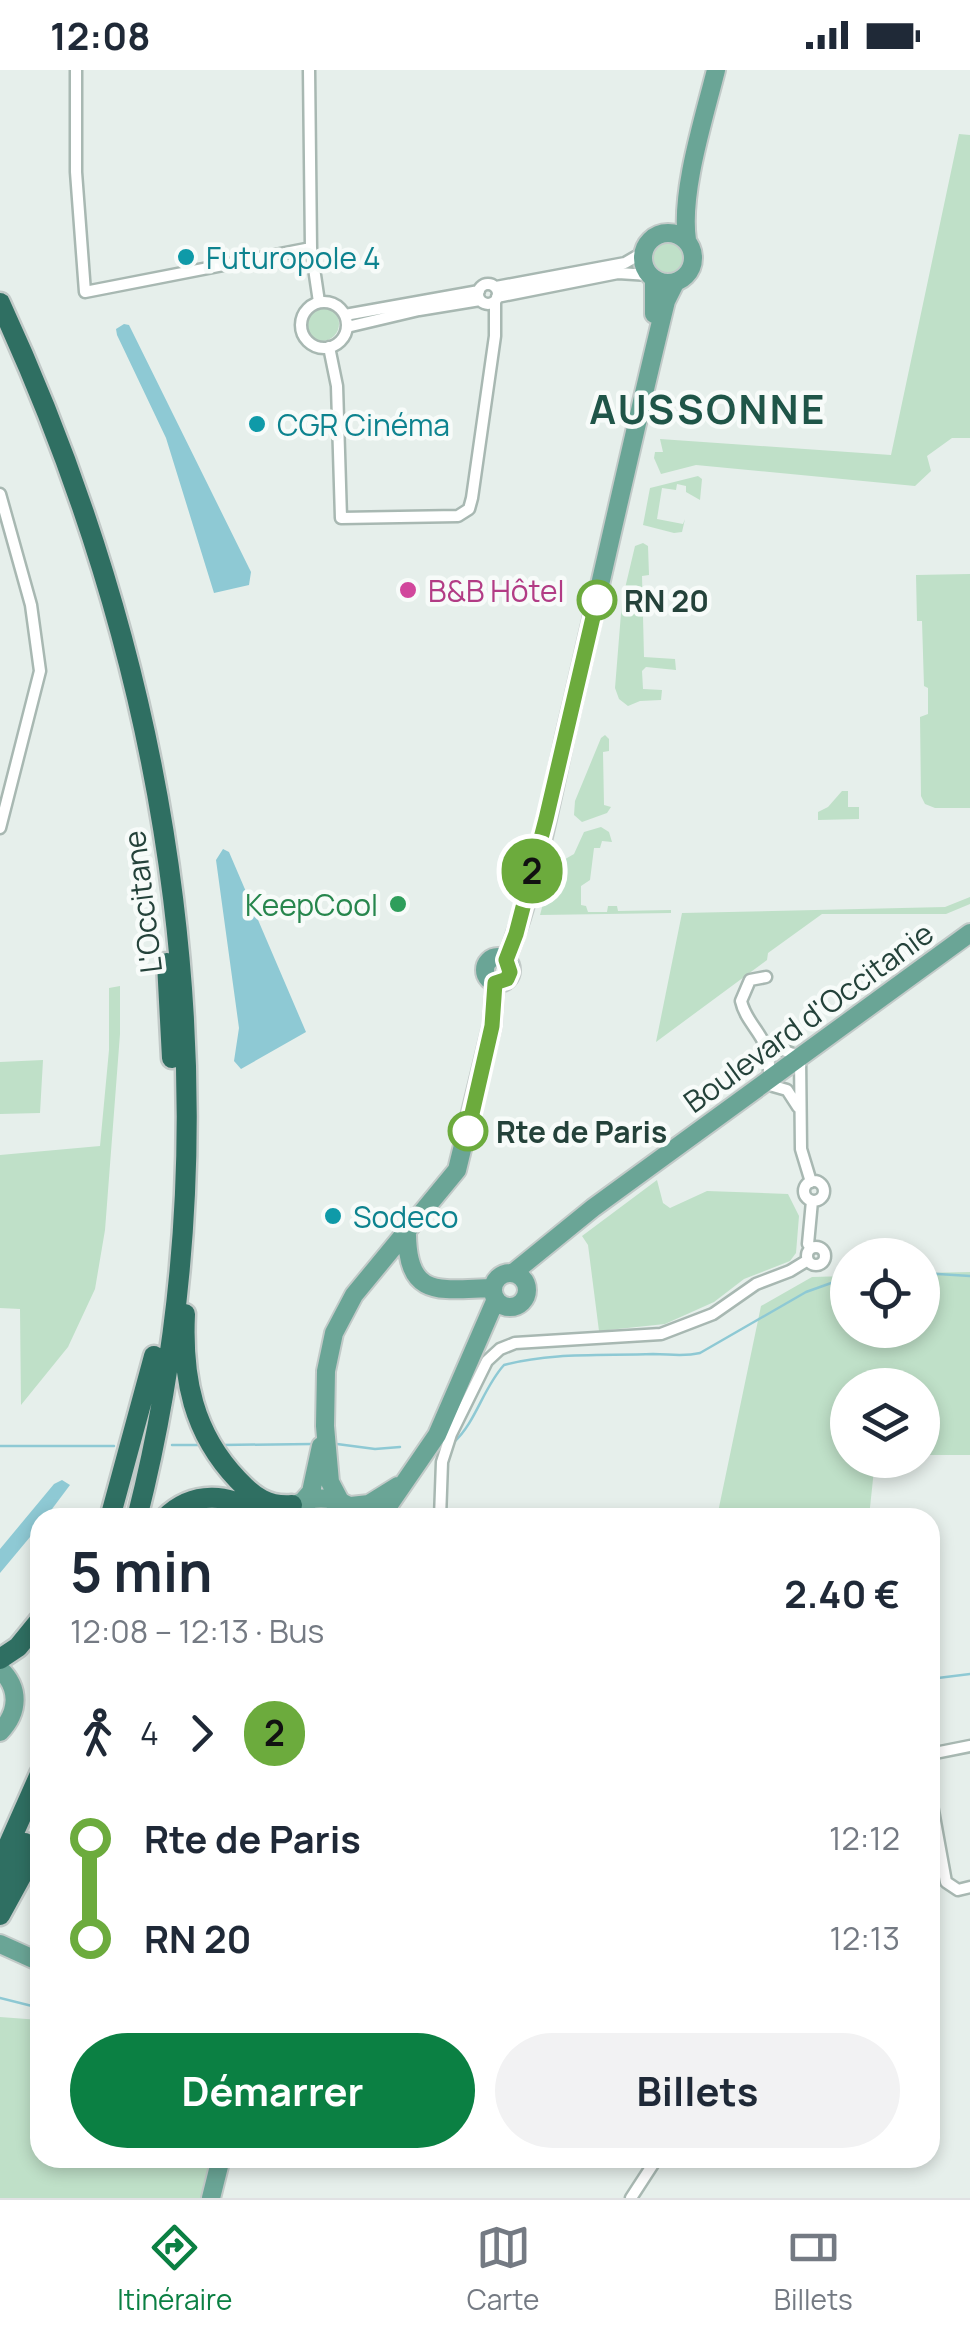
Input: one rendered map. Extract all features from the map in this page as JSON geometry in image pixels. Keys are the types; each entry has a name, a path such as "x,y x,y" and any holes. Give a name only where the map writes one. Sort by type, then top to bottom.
{"highway":[{"name":"L'Occitane","path":"0,303 90,523 127,648 154,767 171,874 184,1013 184,1196 167,1360 139,1508"},
{"name":"L'Occitane","path":"0,336 51,458 116,658 150,819 167,967 172,1064 169,1208 154,1356 125,1508"},
{"path":"184,1196 185,1367 192,1406 206,1439 235,1477 263,1501 292,1508"},
{"path":"113,1508 154,1356"},
{"path":"177,1508 216,1497 236,1501 245,1508"},
{"path":"0,1659 18,1647 30,1632"},
{"path":"0,1864 30,1796"},
{"path":"0,1896 30,1831"},
{"path":"0,1915 30,1860"}],"main road":[{"path":"503,959 516,934 546,819 666,301 674,283 688,274 694,262 685,224 712,71"},
{"path":"503,959 656,306 644,252 676,218 694,160"},
{"path":"664,233 687,240"},
{"path":"652,277 674,283"},
{"name":"Boulevard d'Occitanie","path":"518,1277 536,1256 592,1208 970,933"},
{"path":"352,1508 330,1482 326,1371 334,1332 354,1295 450,1182 460,1162 492,1026 495,983 485,971 488,962 503,959"},
{"path":"407,1235 407,1260 414,1275 426,1286 499,1298"},
{"name":"Boulevard d'Occitanie","path":"386,1508 437,1435 499,1298 500,1276 518,1277"},
{"name":"Boulevard d'Occitanie","path":"499,1298 517,1305 525,1297 518,1277"},
{"path":"292,1508 311,1492 325,1426"},
{"name":"Boulevard d'Occitanie","path":"352,1508 368,1504 402,1484"},
{"path":"292,1508 322,1498 352,1508"},
{"path":"0,1669 13,1686 15,1706 0,1732"},
{"path":"1,1949 30,1959"},
{"path":"1,1949 30,1965"},
{"path":"211,2198 218,2168"},
{"path":"220,2198 228,2168"}],"street":[{"path":"76,70 76,172 85,292 311,248"},
{"path":"309,70 311,248 320,302"},
{"path":"489,296 625,263 644,252"},
{"path":"346,321 618,272 652,277"},
{"path":"329,348 337,386 341,518 458,516 471,504 495,327 489,296"},
{"path":"320,302 337,306 346,321 341,340 329,348 312,345 302,332 304,313 320,302"},
{"path":"0,494 31,605 40,671 0,828"},
{"path":"766,977 750,980 741,1000 746,1018 769,1055 766,1081 787,1090 799,1108"},
{"path":"440,1508 442,1462 451,1434 487,1361 500,1350 514,1343 676,1330 724,1308 756,1284 790,1271 810,1254 812,1201 820,1199 824,1189 819,1182 811,1182 801,1150 800,1056 764,1042"},
{"path":"940,1752 970,1746"},
{"path":"940,1849 946,1882 958,1890 970,1888"},
{"path":"631,2198 650,2168"}],"green space":[{"path":"959,134 970,135 970,438 952,438 927,456 931,471 915,486 696,465 661,474 654,458 655,452 663,452 660,439 891,455"},
{"path":"668,238 682,244 688,258 682,272 668,278 654,272 648,258 654,244"},
{"path":"322,307 334,312 339,324 334,336 322,341 310,336 305,324 310,312"},
{"path":"698,476 702,479 700,500 686,492 686,486 677,484 676,490 662,488 657,519 683,524 685,519 682,532 643,525 650,488"},
{"path":"635,546 648,546 649,575 642,576 644,657 675,659 676,670 646,667 642,671 643,689 662,690 661,700 628,706 619,699 615,688 622,601"},
{"path":"970,574 970,808 935,808 925,804 921,796 920,717 928,714 928,688 924,686 922,621 917,621 916,575"},
{"path":"605,735 609,751 603,752 604,805 611,807 607,813 582,822 574,815 575,801"},
{"path":"842,791 848,791 848,807 859,807 859,819 818,820 818,812"},
{"path":"601,827 609,832 612,842 602,841 600,848 594,848 590,880 581,886 581,905 588,912 607,912 608,906 617,906 618,911 671,913 540,915 553,866 574,854 584,832"},
{"path":"970,897 970,904 946,914 822,914 656,1042 682,913 945,907"},
{"path":"120,986 105,1230 95,1289 68,1347 21,1405 20,1309 0,1308 0,1155 100,1146 109,1050 109,988"},
{"path":"43,1060 40,1113 0,1114 0,1062"},
{"path":"657,1180 663,1203 670,1208 707,1191 788,1194 799,1216 796,1253 790,1261 744,1279 714,1302 665,1324 599,1331 588,1245 582,1236"},
{"path":"970,1272 970,1455 940,1455 940,1368 830,1368 830,1478 873,1478 870,1508 719,1508 761,1306 812,1277 830,1276 830,1348 940,1348 940,1273"},
{"path":"0,2017 30,2019 30,2168 209,2168 202,2198 0,2198"}],"water":[{"path":"129,325 251,572 249,585 214,593 166,438 117,335 116,329"},
{"path":"223,849 229,852 306,1032 241,1069 234,1061 239,1028 216,860"},
{"path":"62,1480 70,1485 53,1508 34,1508"},
{"path":"30,1513 30,1537 0,1573 0,1549"}],"waterway":[{"path":"940,1274 970,1276"},
{"path":"454,1442 504,1365 559,1356 700,1353 806,1292 830,1283"},
{"path":"222,1445 312,1444"},
{"path":"337,1444 375,1449 400,1447"},
{"path":"172,1445 200,1445"},
{"path":"0,1446 114,1446"},
{"path":"940,1678 970,1674"},
{"path":"0,1998 30,2006"}],"bus line":[{"name":"2","path":"468,1131 494,1017 495,983 507,979 510,972 506,960 546,819 597,600"}],"place":[{"name":"Futuropole 4","path":"186,257"},
{"name":"CGR Cinéma","path":"257,424"},
{"name":"B&B Hôtel","path":"408,590"},
{"name":"RN 20","path":"597,600"},
{"name":"KeepCool","path":"398,904"},
{"name":"Rte de Paris","path":"468,1131"},
{"name":"Sodeco","path":"333,1216"}],"district":[{"name":"AUSSONNE","path":"708,408"}]}
